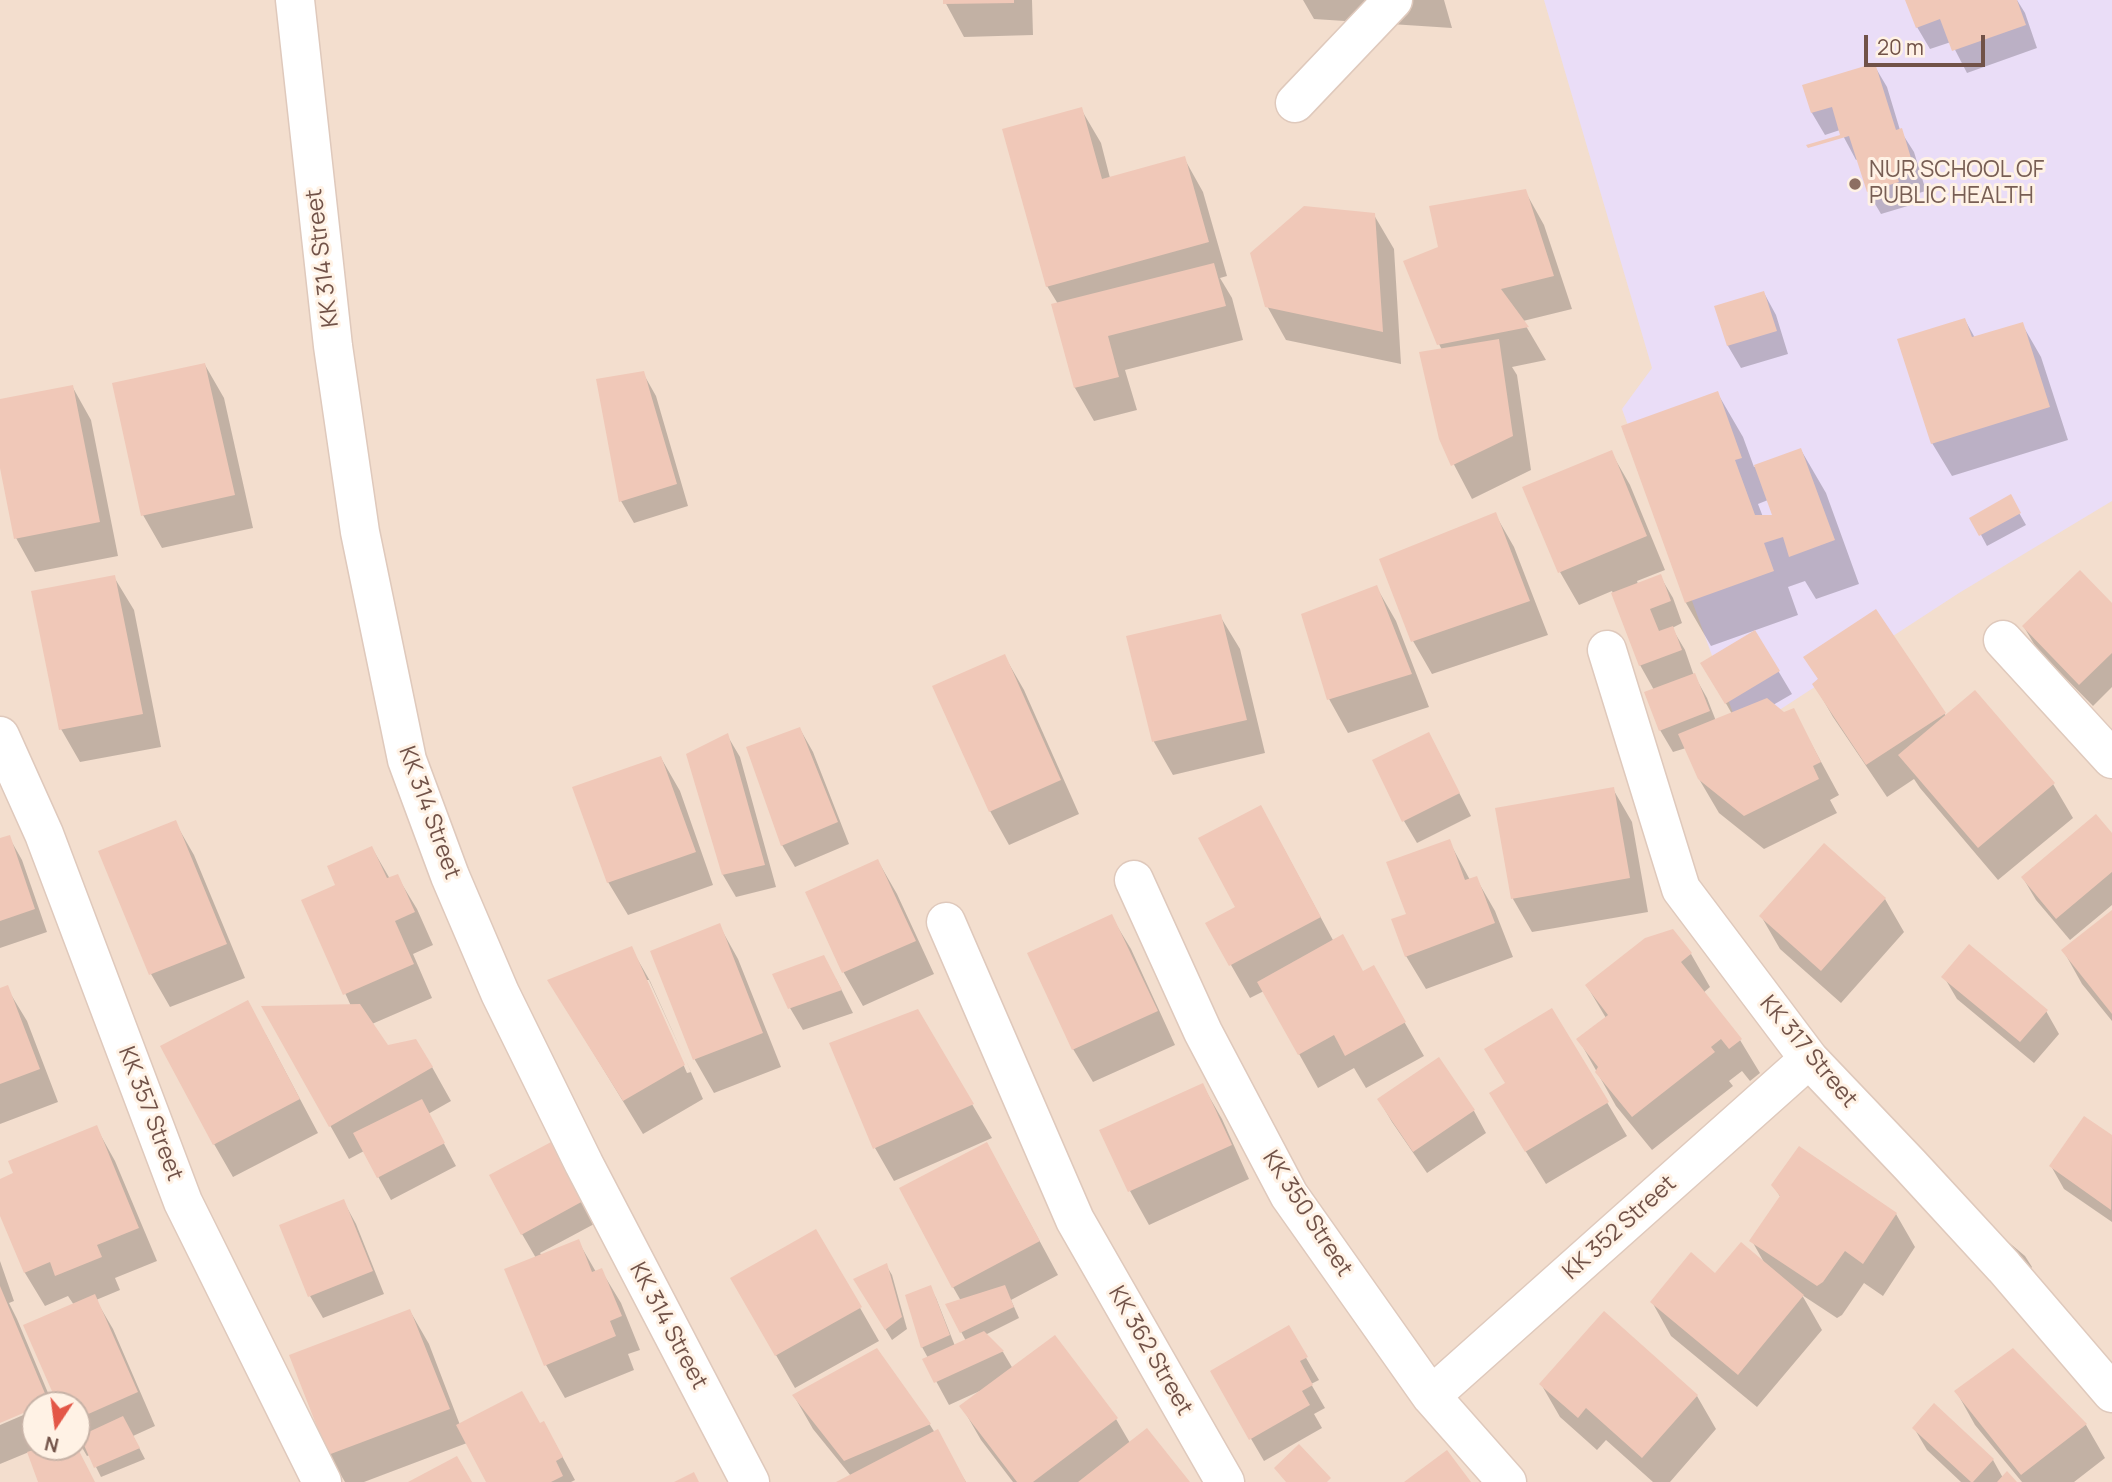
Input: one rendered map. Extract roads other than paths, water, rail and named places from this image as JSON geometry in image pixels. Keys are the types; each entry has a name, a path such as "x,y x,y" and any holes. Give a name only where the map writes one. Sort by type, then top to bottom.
{"street":[{"name":"KK 314 Street","path":"295,0 333,346 350,466 360,532 407,760 450,876 500,993 584,1164 750,1482"},
{"path":"1295,103 1393,0"},
{"path":"2003,640 2112,759"},
{"name":"KK 317 Street","path":"1607,650 1681,889 1808,1059 2004,1267 2112,1393"},
{"name":"KK 357 Street","path":"0,736 44,834 183,1202 323,1482"},
{"name":"KK 350 Street","path":"1134,880 1203,1032 1289,1195 1431,1396 1507,1482"},
{"name":"KK 362 Street","path":"946,922 1075,1220 1225,1482"},
{"name":"KK 352 Street","path":"1431,1396 1808,1059"}],"place":[{"name":"NUR SCHOOL OF PUBLIC HEALTH","path":"1855,184"}]}
